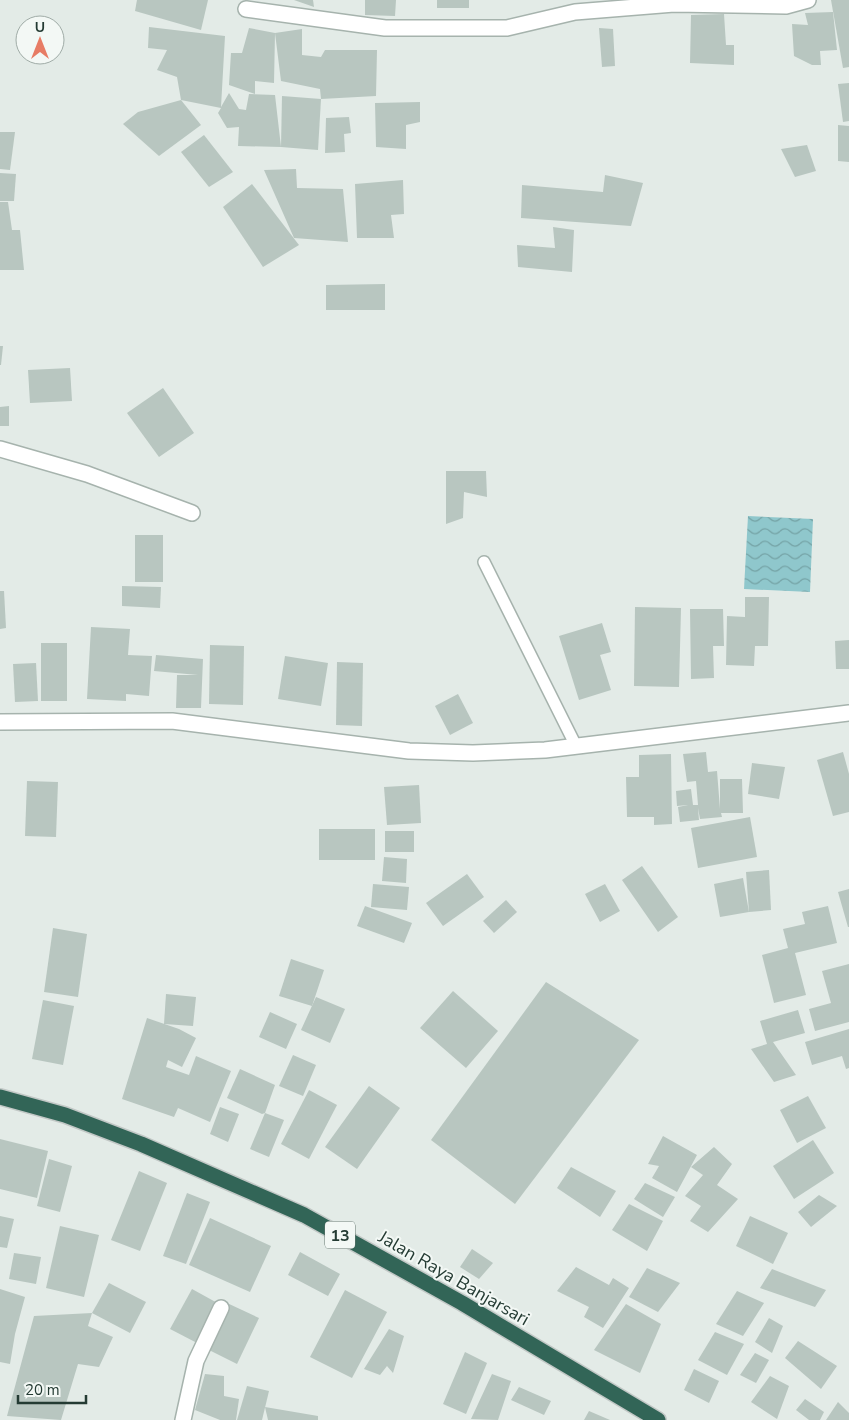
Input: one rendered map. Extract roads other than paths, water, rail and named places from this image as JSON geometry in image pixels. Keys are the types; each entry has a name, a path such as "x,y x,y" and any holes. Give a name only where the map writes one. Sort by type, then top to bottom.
{"highway":[{"name":"Jalan Raya Banjarsari","path":"0,1097 65,1115 140,1144 304,1216 462,1303 658,1420"}],"street":[{"path":"246,9 385,28 507,28 575,12 674,4 786,6 808,0"},
{"path":"0,449 87,474 192,513"},
{"path":"0,722 172,721 409,751 473,753 576,746 849,713"},
{"path":"183,1420 196,1362 221,1308"}],"lane":[{"path":"484,562 576,746"}],"water":[{"path":"748,516 813,519 810,592 744,589"}]}
